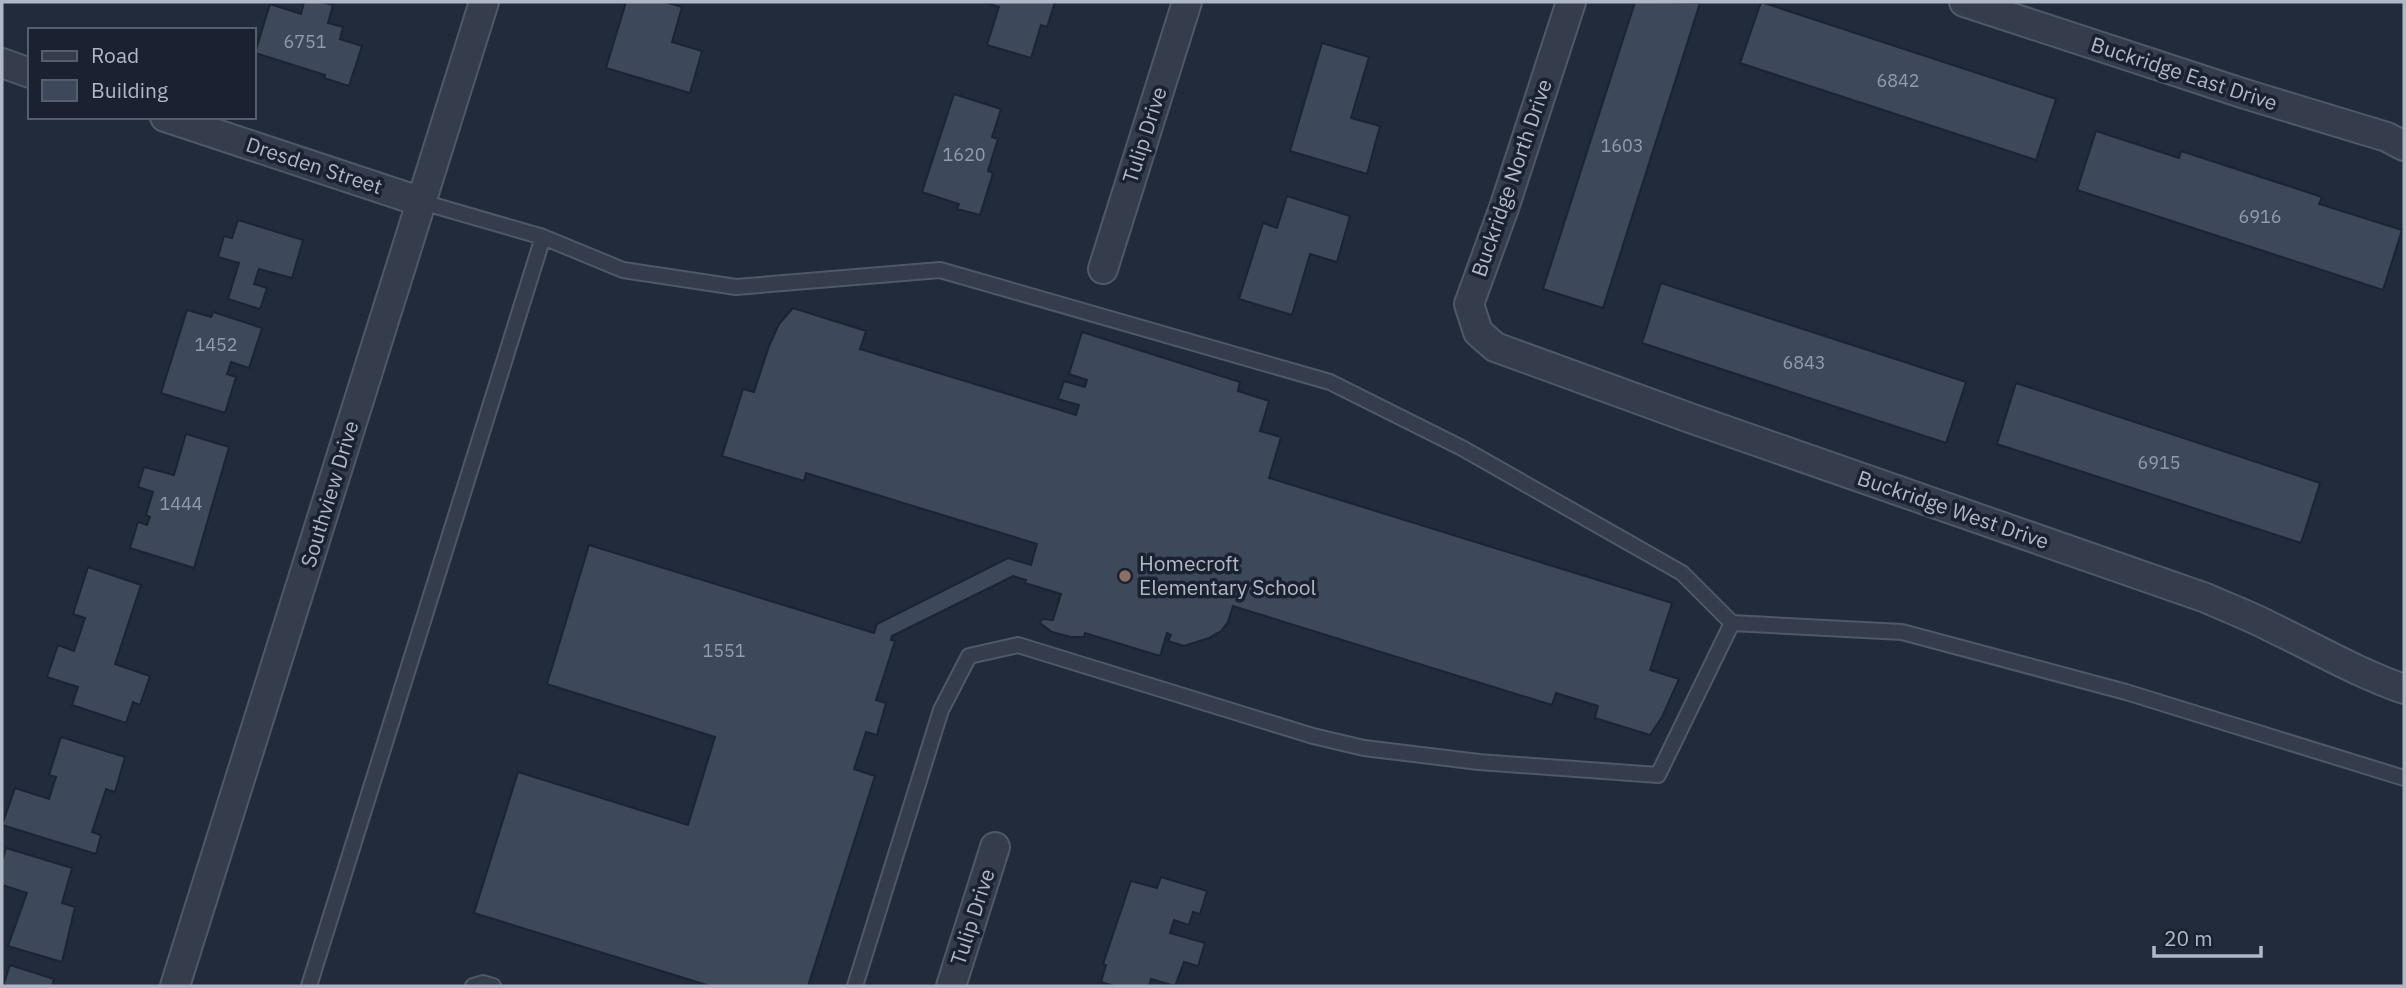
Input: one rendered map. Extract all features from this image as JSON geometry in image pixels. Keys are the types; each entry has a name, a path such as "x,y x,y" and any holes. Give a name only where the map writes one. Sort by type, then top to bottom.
{"street":[{"name":"Southview Drive","path":"175,986 484,2"},
{"name":"Tulip Drive","path":"1103,269 1187,2"},
{"name":"Buckridge North Drive","path":"1495,347 1478,332 1469,304 1504,208 1571,2"},
{"name":"Buckridge East Drive","path":"1964,2 2219,86 2387,137 2404,146"},
{"path":"2,64 28,72"},
{"name":"Dresden Street","path":"171,119 422,202"},
{"name":"Buckridge West Drive","path":"1495,347 2206,598 2383,682 2404,689"},
{"name":"Tulip Drive","path":"951,986 995,847"}],"lane":[{"path":"422,202 543,237 623,270 736,287 940,270 1330,382 1462,448 1682,573 1731,623 1902,632 2126,692 2404,778"},
{"path":"309,986 543,237"},
{"path":"855,986 941,710 970,656 1018,645 1313,736 1364,748 1479,762 1658,775 1731,623"},
{"path":"473,986 483,983 493,986"}],"building":[{"path":"304,2 333,5 328,23 343,27 340,39 362,46 349,86 324,78 325,75 256,53 270,4 301,14"},
{"path":"626,2 665,2 682,7 672,42 702,51 690,93 606,68"},
{"path":"983,2 1055,2 1047,27 1041,25 1031,58 987,45 999,7"},
{"path":"1635,2 1700,3 1603,308 1543,289"},
{"path":"1761,2 2056,99 2036,160 1740,63"},
{"path":"1322,43 1369,57 1351,118 1380,126 1367,174 1290,151"},
{"path":"954,94 1001,109 992,137 998,139 988,171 993,173 980,215 957,209 959,204 922,192"},
{"path":"2096,131 2179,158 2181,151 2322,197 2319,204 2402,230 2383,290 2077,190"},
{"path":"1287,196 1350,216 1337,262 1310,254 1292,315 1239,299 1263,223 1277,228"},
{"path":"238,220 303,240 292,278 259,269 254,284 267,288 260,309 228,299 239,263 218,257 224,236 232,238"},
{"path":"1661,283 1966,382 1946,443 1642,343"},
{"path":"793,308 866,331 860,349 1076,415 1079,405 1058,399 1064,381 1085,387 1087,380 1069,374 1082,332 1240,382 1238,391 1269,401 1260,431 1281,437 1269,478 1672,603 1650,670 1679,679 1662,717 1650,735 1595,718 1598,706 1556,693 1552,705 1233,606 1228,622 1221,631 1209,638 1184,646 1168,641 1171,635 1167,633 1160,656 1085,633 1084,637 1071,637 1052,632 1040,623 1042,619 1053,620 1061,594 1025,583 1026,580 1013,576 892,636 891,640 895,641 876,700 886,703 877,735 866,732 854,769 875,776 808,986 710,986 474,913 518,772 688,825 715,737 547,684 589,545 874,633 877,624 1008,558 1031,565 1037,544 806,473 804,481 722,456 743,389 754,392 779,324"},
{"path":"187,310 211,317 213,312 262,328 249,368 231,362 227,374 236,377 225,413 161,393"},
{"path":"2016,383 2320,483 2301,543 1997,444"},
{"path":"186,434 229,447 194,568 130,548 138,522 147,525 150,517 146,515 153,492 138,487 144,467 174,475"},
{"path":"88,567 141,585 115,664 150,676 140,705 133,702 126,723 72,705 78,687 47,677 58,645 74,651 85,618 73,614"},
{"path":"61,737 125,757 115,792 106,789 92,832 101,835 96,854 2,825 15,788 49,799 56,777 49,775"},
{"path":"6,848 72,868 62,903 75,907 62,962 8,946 27,893 2,885 2,861"},
{"path":"1161,877 1207,891 1200,914 1193,912 1189,925 1174,920 1170,933 1205,943 1198,966 1184,962 1175,986 1151,979 1149,986 1114,986 1101,982 1106,965 1103,964 1131,881 1157,888"},
{"path":"10,965 54,979 52,986 3,986"}],"place":[{"name":"Homecroft Elementary School","path":"1125,576"}]}
